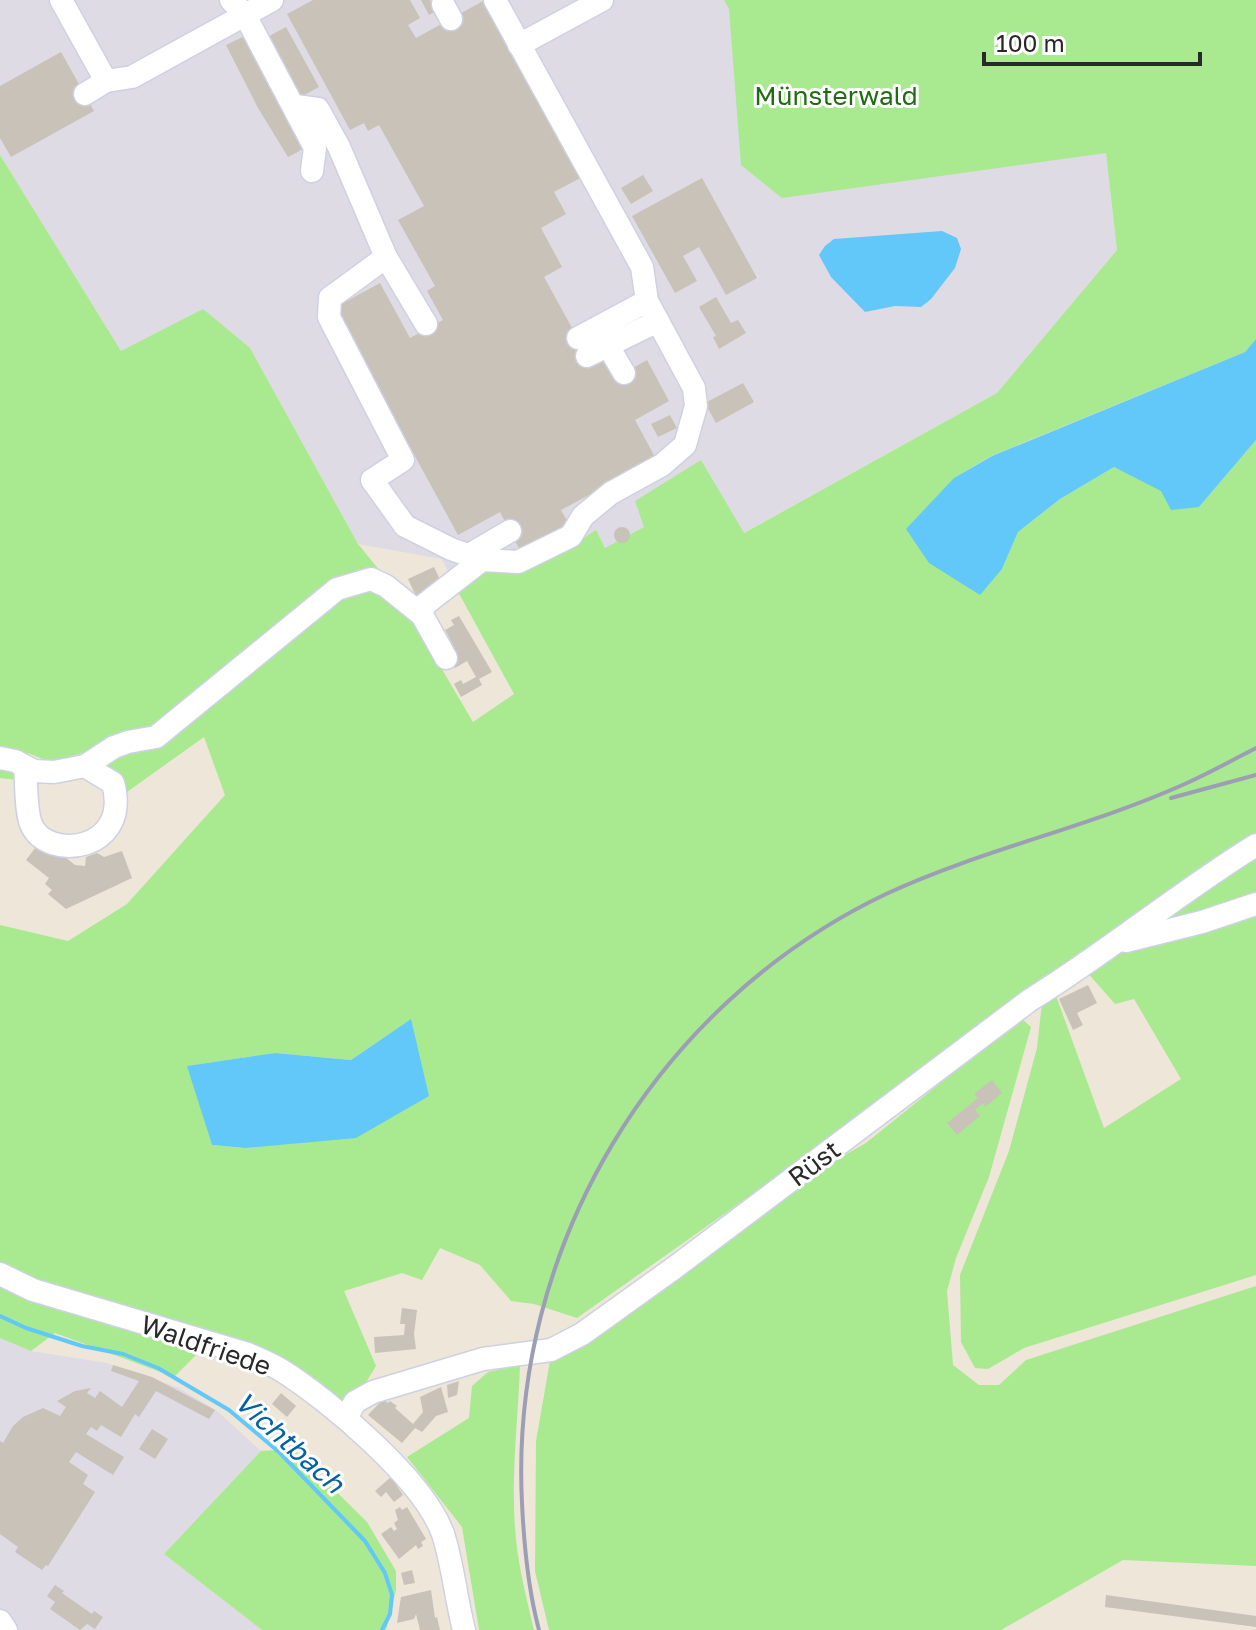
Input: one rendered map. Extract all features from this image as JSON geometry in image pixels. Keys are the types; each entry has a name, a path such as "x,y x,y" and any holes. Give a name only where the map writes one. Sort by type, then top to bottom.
{"street":[{"path":"61,0 106,81"},
{"path":"85,94 106,81 132,77 238,8 272,0"},
{"path":"386,257 330,298 329,317 403,460 372,480 405,526 476,558 518,562 571,536 583,516 611,493 662,465 685,445 696,406 694,388 647,301 642,267 495,0"},
{"path":"519,45 602,0"},
{"path":"238,8 295,106 315,148 312,171"},
{"path":"295,106 318,109 339,147 386,257 426,324"},
{"path":"598,345 647,301"},
{"path":"598,345 658,321"},
{"path":"598,345 630,370"},
{"path":"422,615 424,605 510,531"},
{"path":"0,758 44,773 85,766 114,747 156,737 337,589 371,579 386,586 422,615 446,658"},
{"path":"25,767 30,822 36,833 47,840 74,846 87,844 100,836 115,816 117,798 113,783 85,766"},
{"name":"Rüst","path":"346,1418 355,1402 373,1392 483,1359 551,1350 582,1334 687,1259 1030,1000 1083,968 1256,845"},
{"path":"1113,944 1202,922 1256,904"},
{"name":"Waldfriede","path":"0,1274 33,1290 248,1354 280,1369 346,1418 425,1500 442,1531 464,1630"},
{"path":"0,1621 6,1630"}],"shaded area":[{"path":"0,0 724,0 729,8 1086,154 1106,153 1117,250 997,393 743,533 700,460 644,527 605,548 596,530 579,541 456,588 442,559 358,544 250,348 121,351 0,155"},
{"path":"0,1338 31,1351 107,1363 179,1388 217,1411 261,1451 164,1554 262,1630 0,1630"}],"green space":[{"name":"Münsterwald","path":"724,0 1256,0 1256,339 1245,352 991,456 954,478 1002,569 1018,532 1060,499 1114,467 1199,507 1256,440 1256,1275 1024,1348 988,1369 975,1368 961,1342 960,1275 1009,1151 1037,1048 1042,1003 1055,993 1104,1128 1181,1079 1134,999 1115,1004 1079,963 577,1318 534,1304 511,1301 480,1265 440,1248 422,1280 402,1273 344,1291 376,1366 351,1407 284,1368 202,1349 174,1377 55,1333 31,1351 0,1338 0,925 68,941 127,904 225,795 204,737 120,797 97,749 50,762 28,753 18,780 0,778 0,155 121,351 203,309 250,348 358,544 411,609 420,632 473,722 514,694 456,588 490,569 579,541 596,530 605,548 644,527 635,501 701,460 744,533 997,393 1117,250 1106,153 782,198 741,165 729,9","holes":["411,1019 245,1148 212,1145 188,1066 275,1053 351,1060"]},
{"path":"1021,1018 1031,1027 989,1177 956,1258 947,1291 953,1365 979,1385 999,1385 1026,1360 1256,1286 1256,1566 1123,1560 1001,1630 549,1630 535,1571 536,1441 550,1361 746,1211 866,1143"},
{"path":"520,1365 514,1517 519,1562 534,1630 479,1630 462,1527 407,1457 469,1418 472,1386 488,1372"},
{"path":"293,1449 367,1522 396,1571 396,1590 386,1630 262,1630 164,1554 261,1451"}],"water":[{"path":"942,231 957,238 961,249 955,268 921,307 895,306 865,312 831,277 819,255 834,239"},
{"path":"1256,339 1256,440 1199,507 1171,510 1161,491 1114,467 1060,499 1018,532 1002,569 980,595 929,563 906,529 954,478 992,456 1245,352"},
{"path":"411,1019 429,1096 356,1138 245,1148 212,1145 187,1066 275,1053 351,1060"}],"building":[{"path":"313,0 410,0 420,18 408,25 416,38 485,0 584,176 554,192 566,214 541,228 562,267 544,277 593,366 605,360 615,378 647,360 669,401 635,420 656,459 561,510 570,526 521,552 500,512 458,535 334,308 380,283 410,338 443,320 427,291 435,286 398,220 424,206 379,125 368,131 364,123 350,130 287,14"},
{"path":"421,0 430,0 436,11 429,15"},
{"path":"286,27 319,87 295,100 262,40"},
{"path":"249,34 307,147 288,157 258,108 226,45"},
{"path":"61,52 94,111 11,157 0,138 0,86"},
{"path":"643,175 653,191 631,204 621,188"},
{"path":"702,178 757,278 726,295 699,247 683,256 697,281 675,293 632,216"},
{"path":"716,297 731,323 738,320 746,333 719,349 713,337 716,336 699,307"},
{"path":"743,383 754,402 716,423 705,403"},
{"path":"670,415 677,428 658,437 651,424"},
{"path":"622,527 628,529 628,541 622,543 616,541 614,535 616,529"},
{"path":"434,567 442,584 416,596 408,579"},
{"path":"459,616 492,672 479,679 482,685 461,697 454,684 461,680 463,684 476,677 467,661 455,668 444,649 453,645 445,630 454,625 451,620"},
{"path":"42,839 75,865 85,866 86,857 97,853 104,857 122,851 132,878 66,909 48,894 52,890 45,884 49,878 26,860"},
{"path":"1088,985 1097,1003 1077,1013 1083,1025 1073,1030 1059,999"},
{"path":"992,1080 1002,1093 985,1107 983,1103 975,1110 980,1116 957,1135 947,1123 978,1098 974,1094"},
{"path":"402,1308 417,1310 416,1349 375,1353 374,1337 404,1335 405,1324 400,1324"},
{"path":"113,1365 152,1377 215,1410 209,1419 156,1391 139,1417 135,1414 121,1437 101,1425 97,1431 91,1427 86,1434 124,1457 113,1475 76,1452 69,1462 88,1475 83,1484 95,1492 48,1566 42,1570 15,1552 18,1547 0,1534 0,1441 3,1443 13,1426 23,1417 43,1408 60,1416 66,1407 57,1401 75,1391 91,1388 87,1393 95,1398 100,1391 122,1407 139,1381 111,1371"},
{"path":"459,1381 457,1395 448,1398 447,1385"},
{"path":"441,1387 448,1412 436,1416 422,1432 415,1428 402,1443 368,1415 383,1399 397,1406 395,1408 413,1424 423,1412 420,1397"},
{"path":"281,1393 296,1406 287,1417 272,1404"},
{"path":"152,1429 168,1439 155,1459 139,1449"},
{"path":"391,1477 403,1495 394,1502 386,1492 381,1497 375,1491"},
{"path":"400,1507 402,1510 407,1507 426,1539 421,1542 423,1546 418,1549 416,1545 399,1559 381,1534 391,1527 394,1531 397,1529 395,1510"},
{"path":"412,1570 415,1583 404,1585 401,1573"},
{"path":"55,1585 92,1614 94,1611 103,1617 95,1629 87,1624 80,1630 50,1609 55,1602 47,1596"},
{"path":"431,1590 440,1630 420,1630 416,1614 414,1619 397,1623 401,1597"},
{"path":"1106,1595 1256,1616 1256,1627 1105,1607"}],"waterway":[{"name":"Vichtbach","path":"0,1316 26,1328 82,1346 123,1354 158,1368 229,1410 279,1452 365,1541 385,1573 392,1595 390,1614 382,1630"}],"railway":[{"path":"539,1630 527,1567 522,1503 524,1408 541,1316 571,1227 612,1144 666,1068 730,1000 804,941 886,894 960,864 1150,799 1256,748"},
{"path":"1171,798 1256,775"}]}
